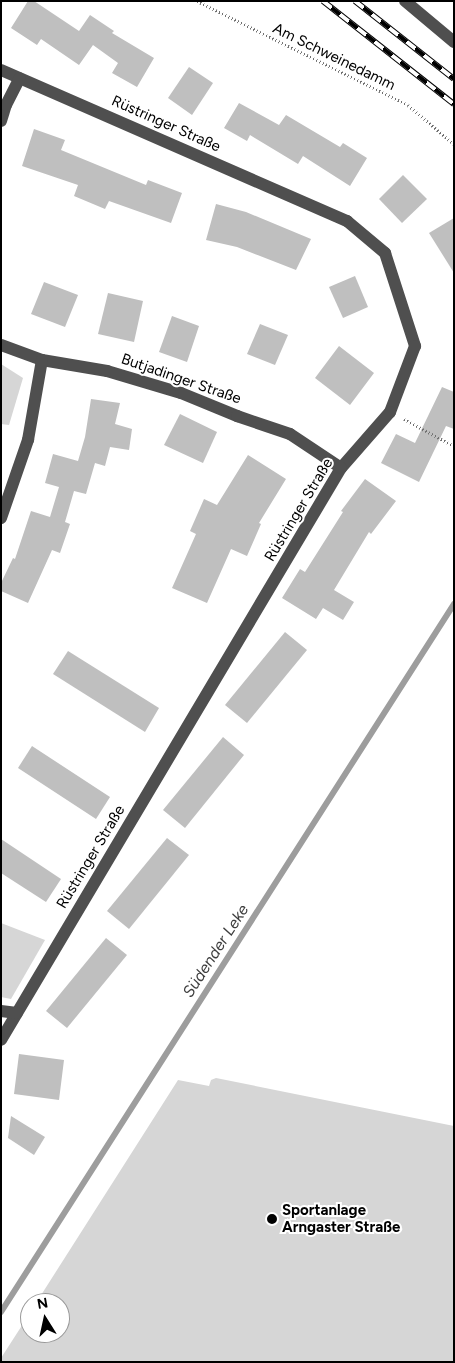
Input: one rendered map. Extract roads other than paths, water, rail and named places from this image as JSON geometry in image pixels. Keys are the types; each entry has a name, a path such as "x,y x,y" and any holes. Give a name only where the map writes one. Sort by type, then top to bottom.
{"street":[{"path":"405,1 454,42"},
{"name":"Rüstringer Straße","path":"1,70 347,221 385,253 415,346 390,412 342,468 1,1040"},
{"path":"1,121 20,78"},
{"name":"Butjadinger Straße","path":"1,345 42,360 107,371 181,393 237,416 290,434 342,468"},
{"path":"1,518 28,440 42,360"},
{"path":"1,1011 17,1013"}],"waterway":[{"name":"Südender Leke","path":"1,1312 454,604"}],"railway":[{"path":"323,1 454,104"},
{"path":"355,1 454,79"}],"place":[{"name":"Sportanlage Arngaster Straße","path":"272,1219"}]}
